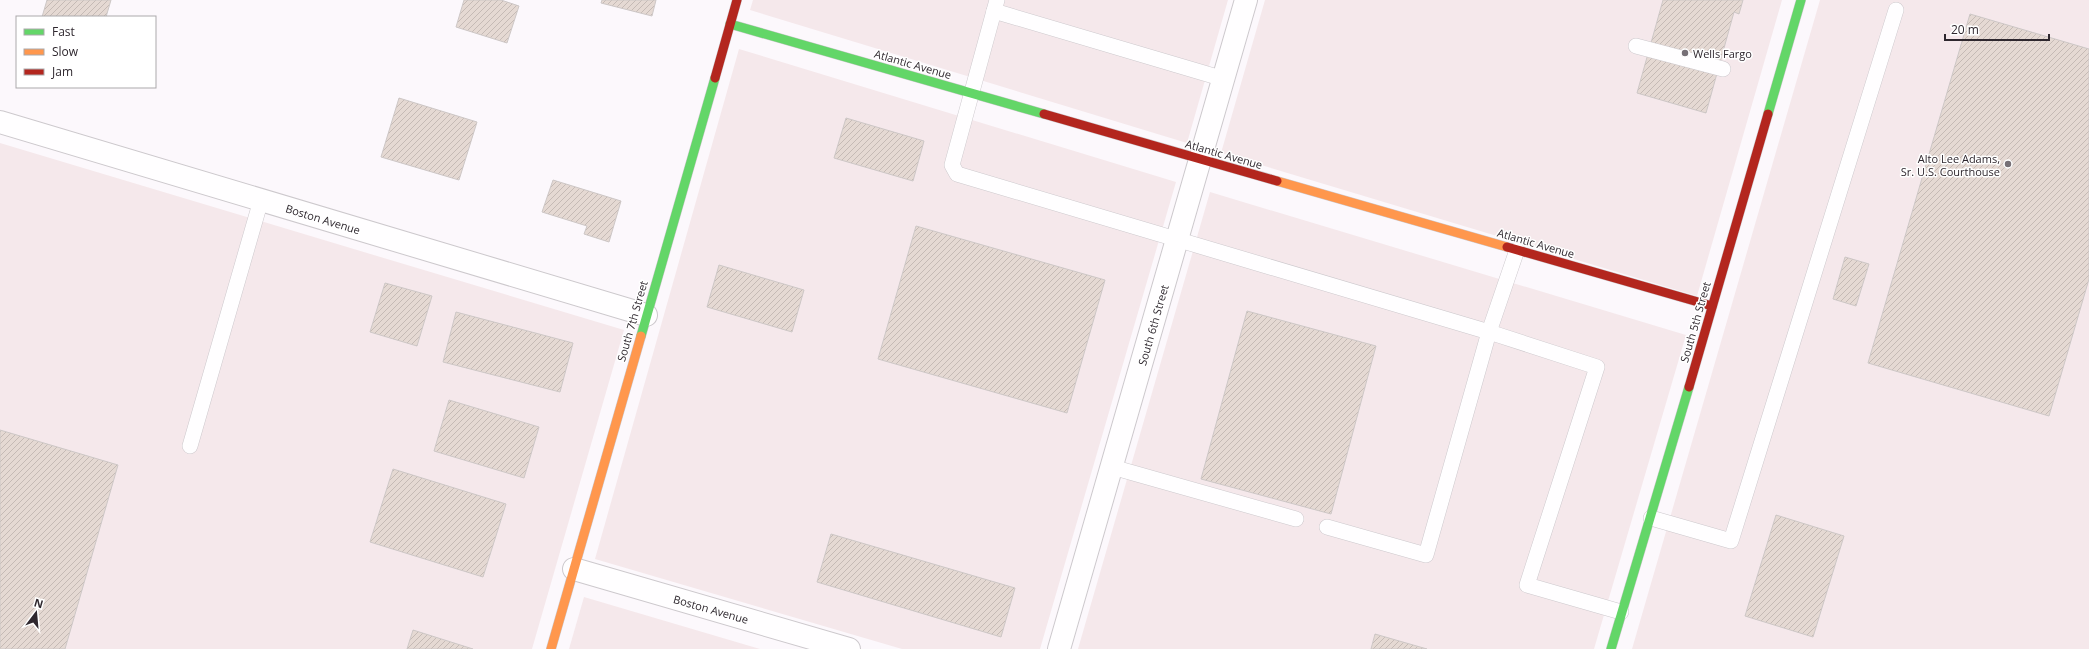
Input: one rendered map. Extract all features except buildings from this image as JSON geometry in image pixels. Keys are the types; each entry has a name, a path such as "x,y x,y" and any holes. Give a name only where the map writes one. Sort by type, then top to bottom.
{"street":[{"name":"South 7th Street","path":"551,649 737,0"},
{"name":"South 6th Street","path":"1059,649 1246,0"},
{"name":"South 5th Street","path":"1611,649 1621,612 1651,518 1801,0"},
{"name":"Atlantic Avenue","path":"730,24 1712,306"},
{"name":"Boston Avenue","path":"0,122 646,315"},
{"name":"Boston Avenue","path":"574,569 849,649"}],"lane":[{"path":"1224,79 996,5 952,165 957,174 1489,332 1597,367 1527,585 1621,612"},
{"path":"1651,518 1731,541 1896,10"},
{"path":"1636,46 1723,69"},
{"path":"190,446 261,200"},
{"path":"1327,527 1426,555 1489,332 1517,250"},
{"path":"1112,467 1296,519"}],"shaded area":[{"path":"753,0 1228,0 1187,143 750,10"},
{"path":"1265,0 1782,0 1697,296 1221,153"},
{"path":"1820,0 2089,0 2089,649 1632,649"},
{"path":"739,49 1176,182 1040,649 902,649 595,559"},
{"path":"0,143 624,330 532,649 0,649"},
{"path":"1210,192 1686,335 1594,649 1078,649"},
{"path":"584,597 760,649 569,649"}],"traffic: fast":[{"path":"1768,114 1801,0"},
{"path":"730,24 1044,114"},
{"path":"641,336 715,78"},
{"path":"1611,649 1689,387"}],"traffic: slow":[{"path":"1277,181 1507,247"},
{"path":"551,649 641,336"}],"traffic: jam":[{"path":"715,78 737,0"},
{"path":"1044,114 1277,181"},
{"path":"1689,387 1768,114"},
{"path":"1507,247 1712,306"}],"place":[{"name":"Wells Fargo","path":"1685,53"},
{"name":"Alto Lee Adams, Sr. U.S. Courthouse","path":"2008,164"}]}
